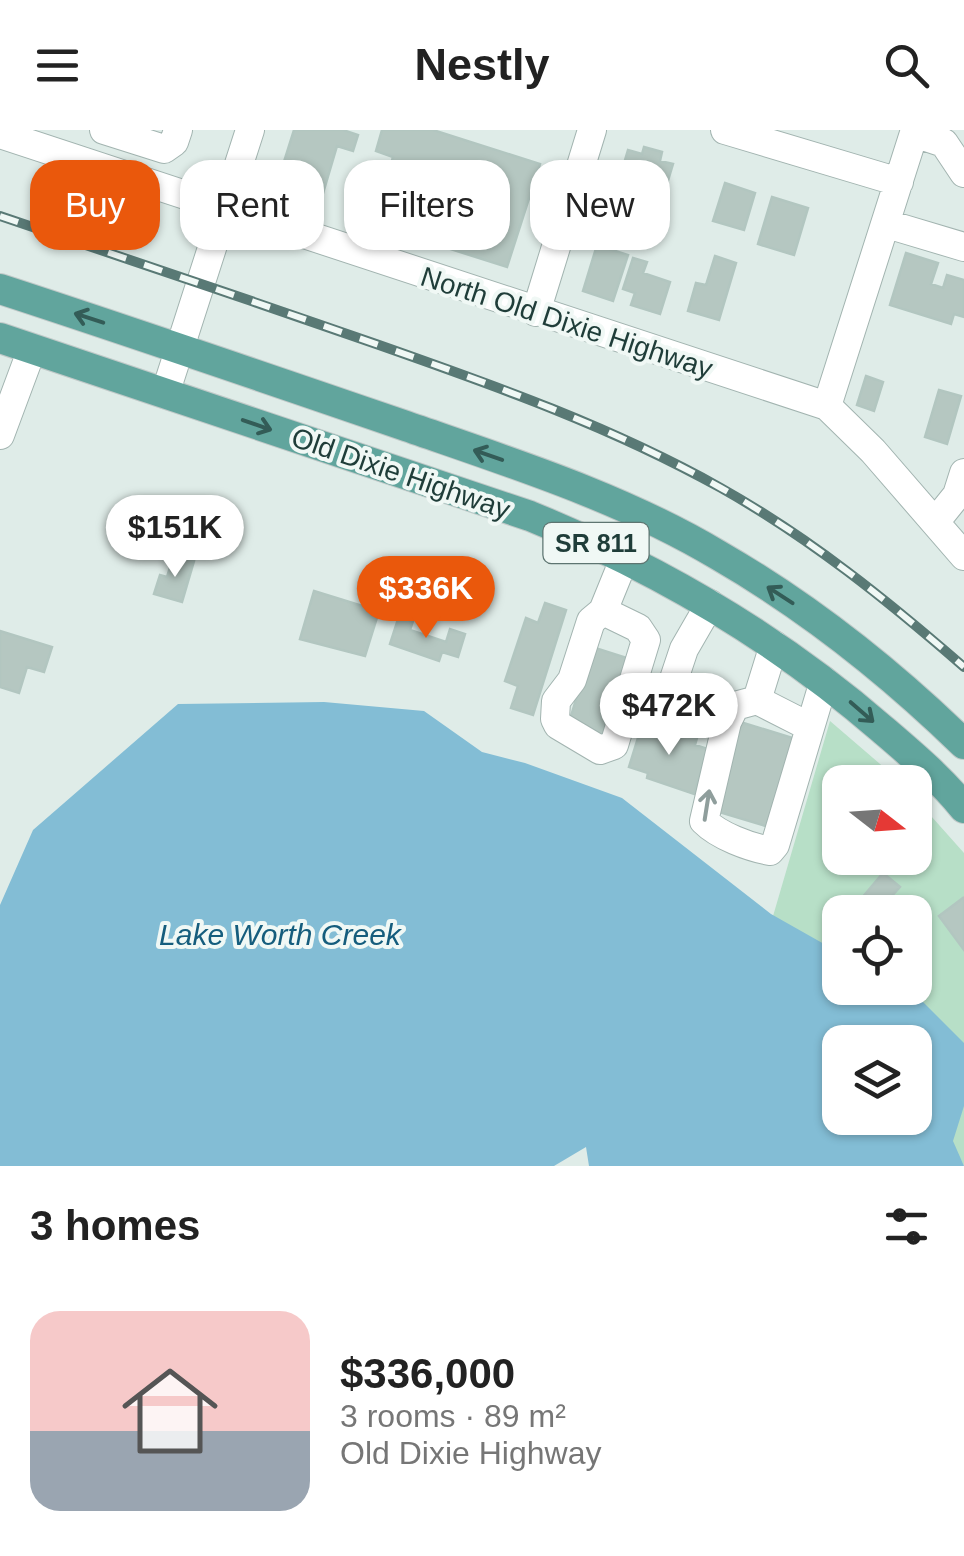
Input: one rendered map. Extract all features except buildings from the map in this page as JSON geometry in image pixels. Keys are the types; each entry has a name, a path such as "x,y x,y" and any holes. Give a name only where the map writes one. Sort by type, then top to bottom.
{"main road":[{"name":"Old Dixie Highway","path":"0,289 526,468 629,511 717,554 859,651 964,744"},
{"name":"Old Dixie Highway","path":"0,338 530,516 624,558 710,604 824,680 892,738 964,808"}],"street":[{"path":"104,130 164,149 174,142 178,130"},
{"path":"240,160 250,130"},
{"path":"536,312 592,130"},
{"path":"725,130 899,182"},
{"path":"827,406 915,132 944,143 964,173"},
{"name":"North Old Dixie Highway","path":"4,133 61,142 180,192"},
{"path":"887,224 964,247"},
{"name":"North Old Dixie Highway","path":"324,243 827,406 873,450 964,556"},
{"path":"164,394 211,250"},
{"path":"0,435 32,349"},
{"path":"936,520 957,495 964,473"},
{"path":"603,611 638,628 646,640 614,746 607,750 600,750 558,725 556,701 572,680 591,621 603,611 624,558"},
{"path":"710,604 684,649 670,691 674,698 716,711"},
{"path":"756,700 774,644"},
{"path":"810,727 756,700 735,706 727,722 704,821 711,828 770,851 775,846 824,680"}],"green space":[{"path":"830,721 881,765 822,765 822,875 932,875 932,817 964,853 964,1166 949,1137 963,1085 932,1043 932,1025 918,1025 904,1005 932,1005 932,895 822,895 822,950 771,923"}],"water":[{"name":"Lake Worth Creek","path":"324,702 424,711 482,752 622,798 771,914 822,943 822,1005 926,1005 964,1043 964,1106 953,1141 964,1166 589,1166 586,1147 554,1166 0,1166 0,905 33,830 178,704"}],"railway":[{"path":"0,216 466,376 638,446 721,488 817,549 964,667"}]}
